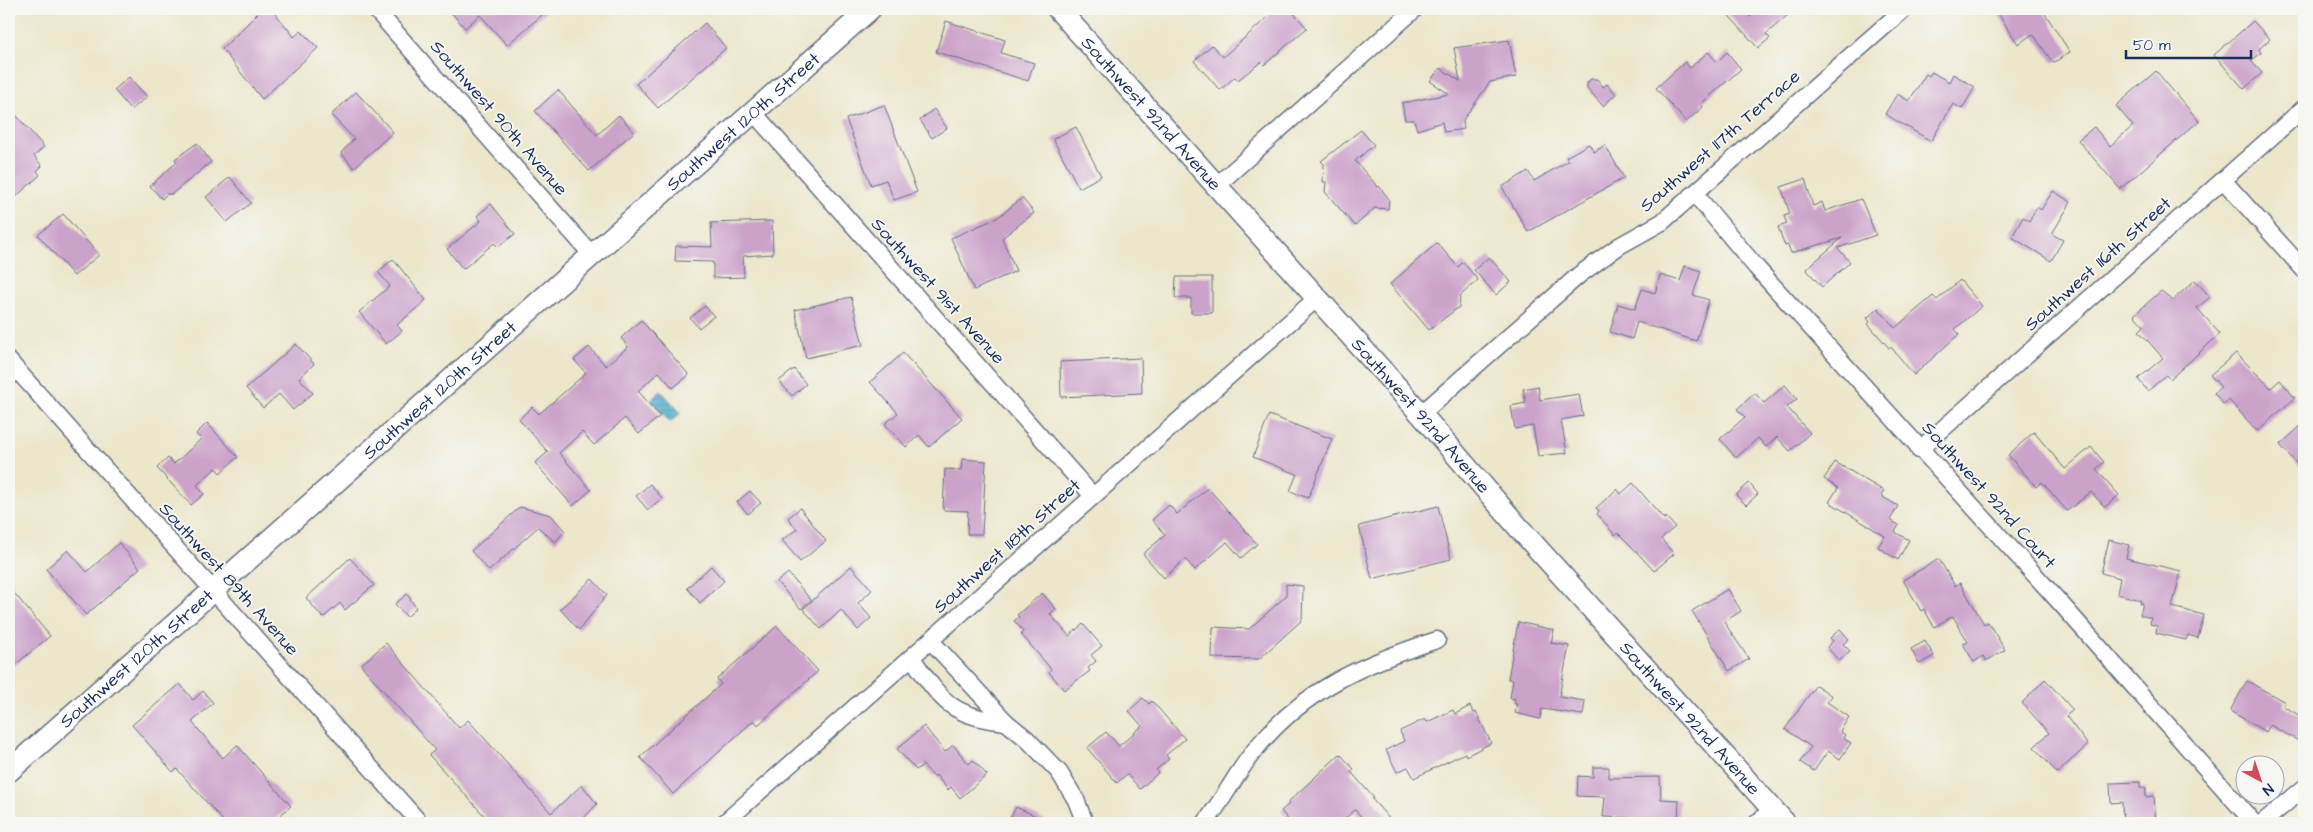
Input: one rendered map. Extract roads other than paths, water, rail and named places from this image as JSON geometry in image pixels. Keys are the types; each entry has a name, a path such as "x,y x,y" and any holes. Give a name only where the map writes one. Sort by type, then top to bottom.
{"street":[{"name":"Southwest 90th Avenue","path":"375,9 592,255"},
{"name":"Southwest 120th Street","path":"9,771 870,9"},
{"name":"Southwest 92nd Avenue","path":"1058,9 1421,414 1771,819"},
{"path":"1216,186 1415,9"},
{"name":"Southwest 117th Terrace","path":"1421,414 1579,275 1619,246 1662,222 1904,9"},
{"name":"Southwest 116th Street","path":"1919,450 2304,108"},
{"name":"Southwest 91st Avenue","path":"752,112 1093,496"},
{"path":"2224,180 2304,270"},
{"name":"Southwest 92nd Court","path":"1695,194 1762,274 1919,450 2063,606 2254,823"},
{"name":"Southwest 118th Street","path":"724,823 1316,299"},
{"name":"Southwest 89th Avenue","path":"9,361 420,823"},
{"path":"1204,823 1253,752 1279,723 1303,702 1352,672 1437,640"},
{"path":"931,641 1006,722 1027,739 1059,772 1076,800 1085,823"},
{"path":"912,658 942,699 953,708 979,719 1006,722"},
{"path":"2262,823 2304,788"}],"water":[{"path":"661,391 681,413 670,422 651,400"}]}
